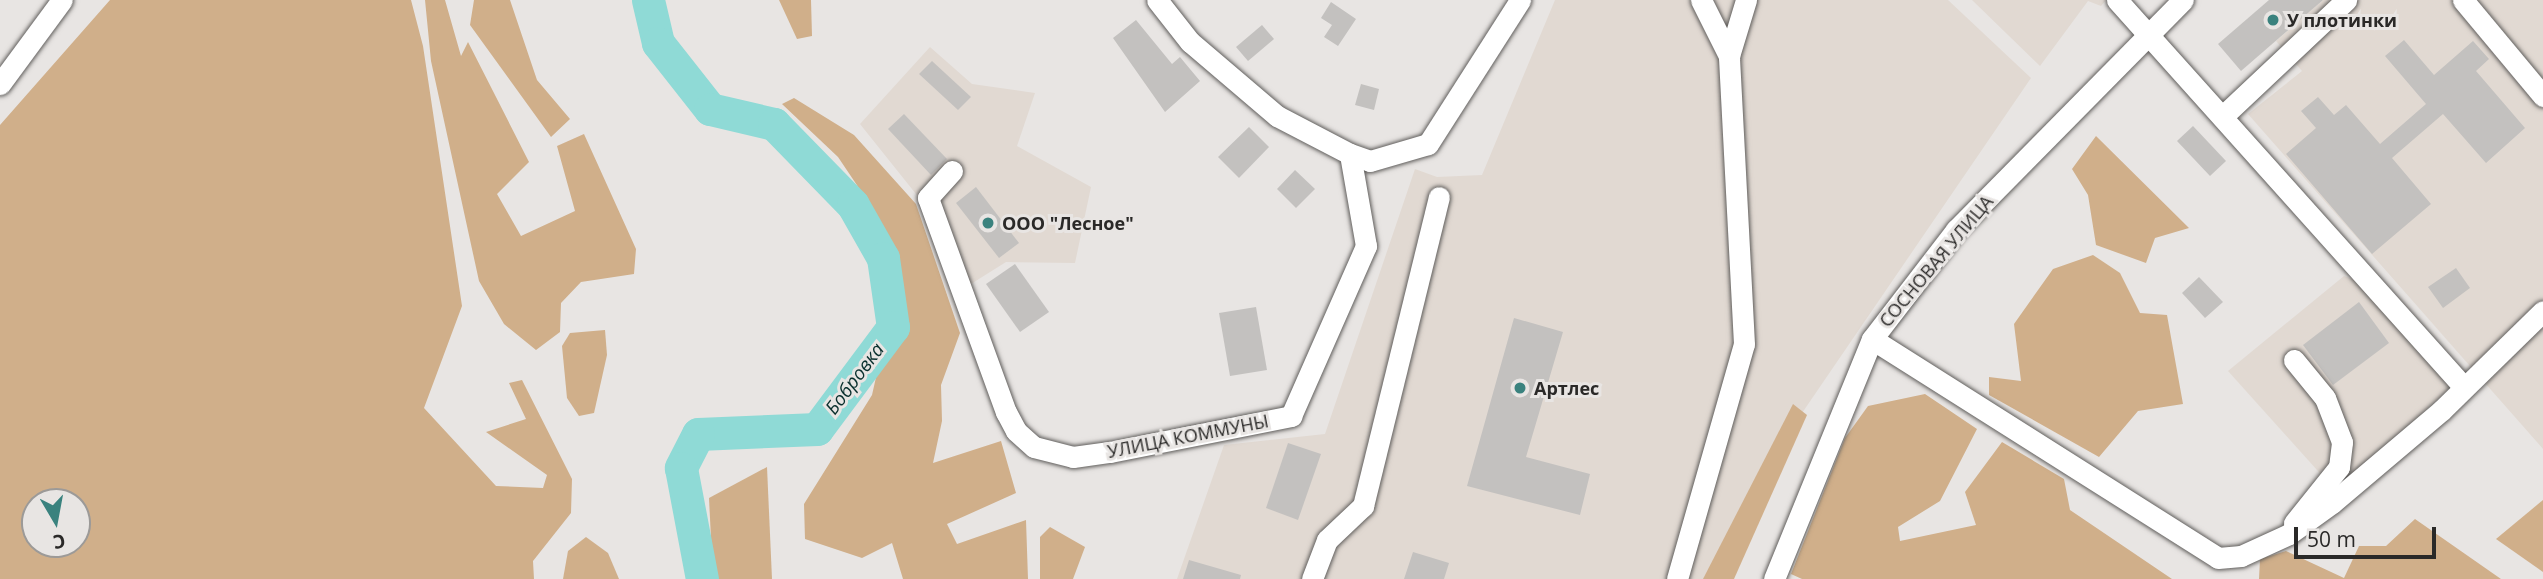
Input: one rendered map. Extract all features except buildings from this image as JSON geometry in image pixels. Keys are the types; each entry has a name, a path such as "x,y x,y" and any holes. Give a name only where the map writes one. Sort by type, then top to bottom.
{"street":[{"path":"0,84 62,0"},
{"path":"1157,0 1190,42 1277,116 1350,155 1370,162 1428,144 1520,0"},
{"path":"1701,0 1729,56"},
{"path":"1677,579 1744,344 1729,56 1746,0"},
{"path":"2117,0 2224,115 2462,385"},
{"name":"СОСНОВАЯ УЛИЦА","path":"1774,579 1872,339 1956,230 2145,33 2183,0"},
{"path":"2224,115 2346,0"},
{"path":"2463,0 2543,96"},
{"name":"УЛИЦА КОММУНЫ","path":"952,172 928,198 1006,412 1034,447 1073,457 1291,415 1366,246 1362,196 1350,155"},
{"path":"1312,579 1327,540 1363,506 1439,197"},
{"path":"1872,339 2112,487 2193,547 2218,558 2241,556 2289,534 2442,410 2462,385 2543,311"},
{"path":"2289,534 2297,516 2339,467 2342,442 2325,398 2294,359"}],"shaded area":[{"path":"110,0 411,0 423,46 462,306 424,408 496,486 543,488 547,475 486,432 526,419 509,383 522,380 572,479 571,513 533,561 534,579 0,579 0,125"},
{"path":"425,0 445,0 461,56 468,42 529,162 497,194 521,236 575,211 557,146 584,134 636,249 634,274 581,282 561,303 560,332 536,350 504,324 479,281 431,61"},
{"path":"474,0 510,0 537,80 570,119 551,137 470,25"},
{"path":"779,0 811,0 812,36 797,39"},
{"name":"Артлес","path":"1555,0 1948,0 2031,78 1800,416 1709,579 1177,579 1224,445 1325,434 1415,169 1437,177 1482,175"},
{"path":"1972,0 2106,0 2101,6 2088,1 2040,66"},
{"path":"2323,0 2543,0 2543,449 2248,114 2302,71 2276,41"},
{"name":"ООО \"Лесное\"","path":"930,47 972,84 1035,93 1017,146 1091,187 1075,263 1006,262 955,294 920,199 860,124"},
{"path":"794,98 854,135 916,204 960,333 941,385 942,421 933,463 1001,441 1016,493 947,524 957,544 1026,520 1028,579 903,579 892,543 862,558 805,539 804,504 872,395 879,364 907,333 894,265 873,209 838,157 782,104"},
{"path":"2096,136 2189,228 2155,238 2146,263 2096,245 2088,195 2072,169"},
{"path":"2093,255 2120,273 2140,313 2167,315 2183,404 2138,411 2099,457 1989,395 1989,377 2021,381 2014,324 2053,269"},
{"path":"2344,276 2362,283 2453,386 2335,490 2228,371"},
{"path":"605,330 607,355 594,413 579,416 567,398 562,346 570,333"},
{"path":"1925,394 1977,429 1940,501 1898,527 1900,541 1976,525 1965,492 2002,442 2064,479 2070,510 2172,579 1802,579 1791,574 1845,438 1868,406"},
{"path":"1793,404 1807,415 1734,579 1703,579"},
{"path":"767,467 772,579 713,579 709,498"},
{"path":"2543,500 2543,572 2496,539"},
{"path":"2415,519 2501,579 2259,579 2260,559 2286,551 2344,578 2359,546 2386,546"},
{"path":"1050,527 1085,547 1073,579 1040,579 1040,537"},
{"path":"586,537 608,553 619,579 563,579 568,551"}],"waterway":[{"name":"Бобровка","path":"648,0 658,43 710,109 774,124 853,205 883,258 893,327 817,429 698,434 681,468 702,579"}],"place":[{"name":"У плотинки","path":"2273,20"},
{"name":"ООО \"Лесное\"","path":"988,223"},
{"name":"Артлес","path":"1520,388"}]}
